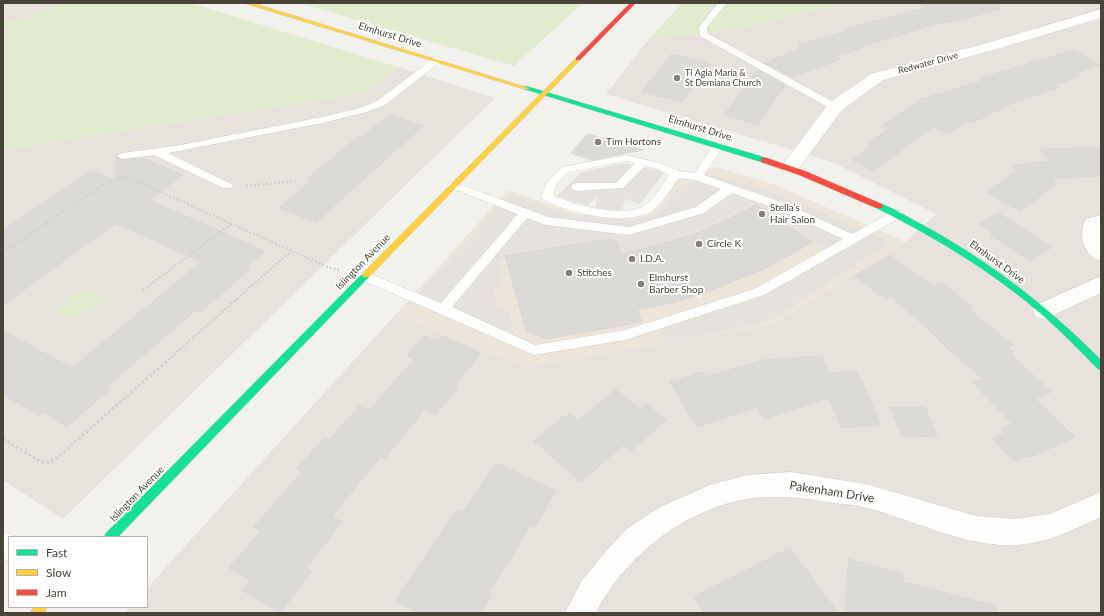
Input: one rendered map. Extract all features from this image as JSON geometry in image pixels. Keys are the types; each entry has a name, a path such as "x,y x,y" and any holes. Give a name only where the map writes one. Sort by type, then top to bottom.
{"street":[{"name":"Elmhurst Drive","path":"247,3 790,167 873,202 898,214 956,247 997,274 1044,311 1084,347 1101,366"},
{"name":"Islington Avenue","path":"111,536 453,185 546,93 633,3"},
{"name":"Redwater Drive","path":"790,167 835,107 877,77 992,46 1101,13"},
{"path":"1101,222 1093,224 1092,242 1101,254"},
{"path":"1044,311 1101,284"},
{"name":"Pakenham Drive","path":"580,613 591,592 636,538 670,516 710,497 747,487 791,484 866,496 976,529 1015,532 1052,526 1101,504"}],"lane":[{"path":"723,3 703,27 703,34 835,107"},
{"path":"122,156 155,152 322,120 363,110 381,102 437,60"},
{"path":"697,177 719,145"},
{"path":"155,152 227,186"},
{"path":"676,174 647,209 630,215 578,210 552,201 547,196 547,190 561,172 566,169 626,158 659,166 676,174 697,177 730,188 783,207 853,239"},
{"path":"577,187 619,186 643,162"},
{"path":"453,185 546,221 629,231 700,210 730,188"},
{"path":"444,309 525,213"},
{"path":"364,276 444,309 534,350 625,335 759,292 898,214"}],"path":[{"path":"3,252 107,182 127,177 330,268 364,276"},
{"path":"227,186 237,187 297,181"},
{"path":"143,290 231,224"},
{"path":"3,439 38,460 47,463 57,458 291,251"}],"shaded area":[{"path":"3,3 61,3 33,17 3,22"},
{"path":"849,3 1101,3 1101,613 124,613 129,608 148,608 148,587 396,314 524,367 772,325 905,242 936,214 832,162 606,94 649,39 734,29"},
{"path":"398,67 495,98 63,519 3,480 3,150 364,93"},
{"path":"625,163 665,172 640,204 625,199 622,211 596,209 596,197 588,206 557,196 581,172"},
{"path":"717,167 773,184 905,242 772,325 524,367 396,314 508,190 575,214 632,219 652,213 673,182"},
{"path":"717,177 770,191 890,242 771,320 666,344 659,324 762,293 834,253 754,202 706,227 628,255 615,239 498,260 502,286 493,289 498,310 508,309 515,339 416,296 510,195 571,216 631,221 656,215 682,185"}],"green space":[{"path":"61,3 191,3 398,67 364,93 3,150 3,22 33,17"},
{"path":"300,3 583,3 514,66"},
{"path":"682,3 849,3 734,29 649,39"},
{"path":"90,290 102,296 102,304 81,315 63,317 58,315 58,306 76,292"}],"building":[{"path":"917,3 999,3 1000,9 949,23 946,21 860,47 862,48 836,56 841,59 792,77 764,63 802,48 798,45 850,30 847,28 925,8"},
{"path":"1074,50 1100,65 1075,73 1081,76 1054,85 1059,88 1017,101 972,123 969,121 948,133 933,127 873,171 853,160 871,146 867,144 889,128 883,125 921,99 961,88 960,87 985,80 982,78"},
{"name":"Ti Agia Maria & St Demiana Church","path":"672,54 710,64 682,102 642,92"},
{"path":"758,70 785,85 758,125 724,115"},
{"path":"389,115 423,126 316,222 279,208 312,180 308,178 358,137 361,138"},
{"name":"Tim Hortons","path":"588,134 643,150 592,160 571,153"},
{"path":"1101,147 1101,176 1051,179 1056,185 1020,211 986,192 1017,171 1012,165 1050,161 1041,150"},
{"path":"116,157 122,160 142,158 183,175 149,200 265,251 245,268 249,270 200,312 196,310 106,387 110,389 67,427 43,412 39,416 3,394 3,331 72,368 201,262 116,223 3,305 3,230 92,171 115,180"},
{"path":"756,205 813,242 764,269 707,292 676,302 637,310 642,322 547,339 526,331 505,256 610,239 617,242 622,254 694,234"},
{"path":"998,213 1052,247 1030,261 990,235 994,233 979,224"},
{"path":"891,256 933,286 942,282 973,308 968,309 1013,345 1008,348 1014,352 1011,354 1051,392 1035,399 1075,437 1029,458 1027,456 1014,461 992,438 1005,433 1001,429 1013,424 973,383 983,379 891,296 887,299 881,294 879,295 855,276"},
{"path":"424,336 437,341 442,336 481,353 455,385 458,386 436,415 424,410 385,458 381,456 332,516 342,522 306,568 312,571 280,613 242,590 250,580 229,568 261,531 254,527 302,472 297,469 324,438 329,440 359,406 369,411 414,359 407,356"},
{"path":"822,356 829,373 857,371 881,425 841,428 829,398 764,419 757,407 697,427 670,382 702,372 706,377 763,360"},
{"path":"616,390 640,409 646,404 666,420 631,451 623,445 581,482 534,441 564,416 566,418 570,414 578,420"},
{"path":"925,407 937,436 902,437 891,408"},
{"path":"496,463 556,491 535,527 531,525 489,592 492,594 481,613 418,613 395,601 456,510 462,513"},
{"path":"790,548 838,613 704,613 694,597"},
{"path":"849,559 903,574 903,582 997,606 996,613 845,613"}],"traffic: fast":[{"path":"526,88 764,160"},
{"path":"879,206 904,218 953,246 1022,293 1069,334 1101,366"},
{"path":"111,536 366,275"}],"traffic: slow":[{"path":"247,3 526,88"},
{"path":"366,275 578,59"},
{"path":"36,613 41,608"}],"traffic: jam":[{"path":"578,59 633,3"},
{"path":"764,160 802,173 879,206"}],"place":[{"name":"Ti Agia Maria & St Demiana Church","path":"677,78"},
{"name":"Tim Hortons","path":"598,142"},
{"name":"Stella’s Hair Salon","path":"762,214"},
{"name":"Circle K","path":"699,244"},
{"name":"I.D.A.","path":"632,259"},
{"name":"Stitches","path":"569,273"},
{"name":"Elmhurst Barber Shop","path":"641,284"}]}
